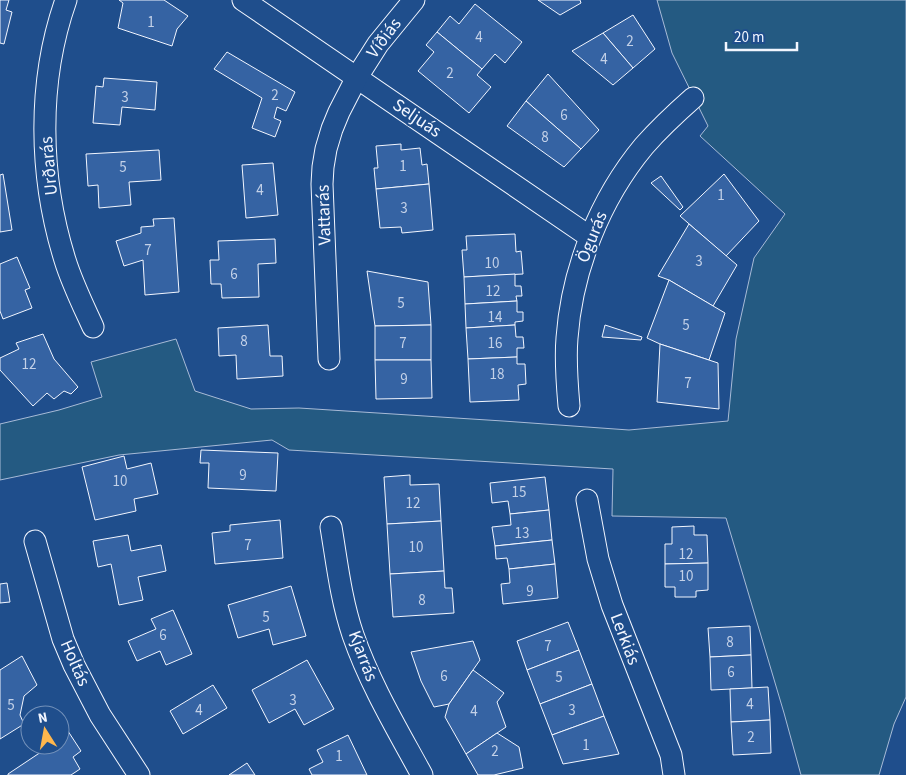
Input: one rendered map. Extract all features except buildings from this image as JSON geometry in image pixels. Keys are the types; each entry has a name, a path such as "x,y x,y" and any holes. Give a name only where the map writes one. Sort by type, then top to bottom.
{"street":[{"name":"Urðarás","path":"66,0 54,43 48,79 46,153 49,189 65,260 93,327"},
{"name":"Seljuás","path":"243,0 590,237"},
{"name":"Víðiás","path":"357,77 378,44 414,0"},
{"name":"Vattarás","path":"329,359 322,184 323,166 332,129 357,77"},
{"name":"Ögurás","path":"568,406 566,372 567,337 571,303 579,269 590,237 623,175 667,121 693,98"},
{"name":"Lerkiás","path":"587,500 598,559 612,605 671,755 674,775"},
{"name":"Kjarrás","path":"331,527 345,605 353,635 374,686 422,775"},
{"name":"Holtás","path":"35,541 63,639 74,665 100,715 139,775"}],"shaded area":[{"path":"657,0 906,0 906,697 894,724 879,775 801,775 726,518 612,516 613,469 289,450 272,440 119,455 0,480 0,424 59,410 102,397 91,362 176,339 195,391 251,409 299,408 629,430 728,421 736,339 754,258 785,214 700,136 708,126 672,53"}]}
